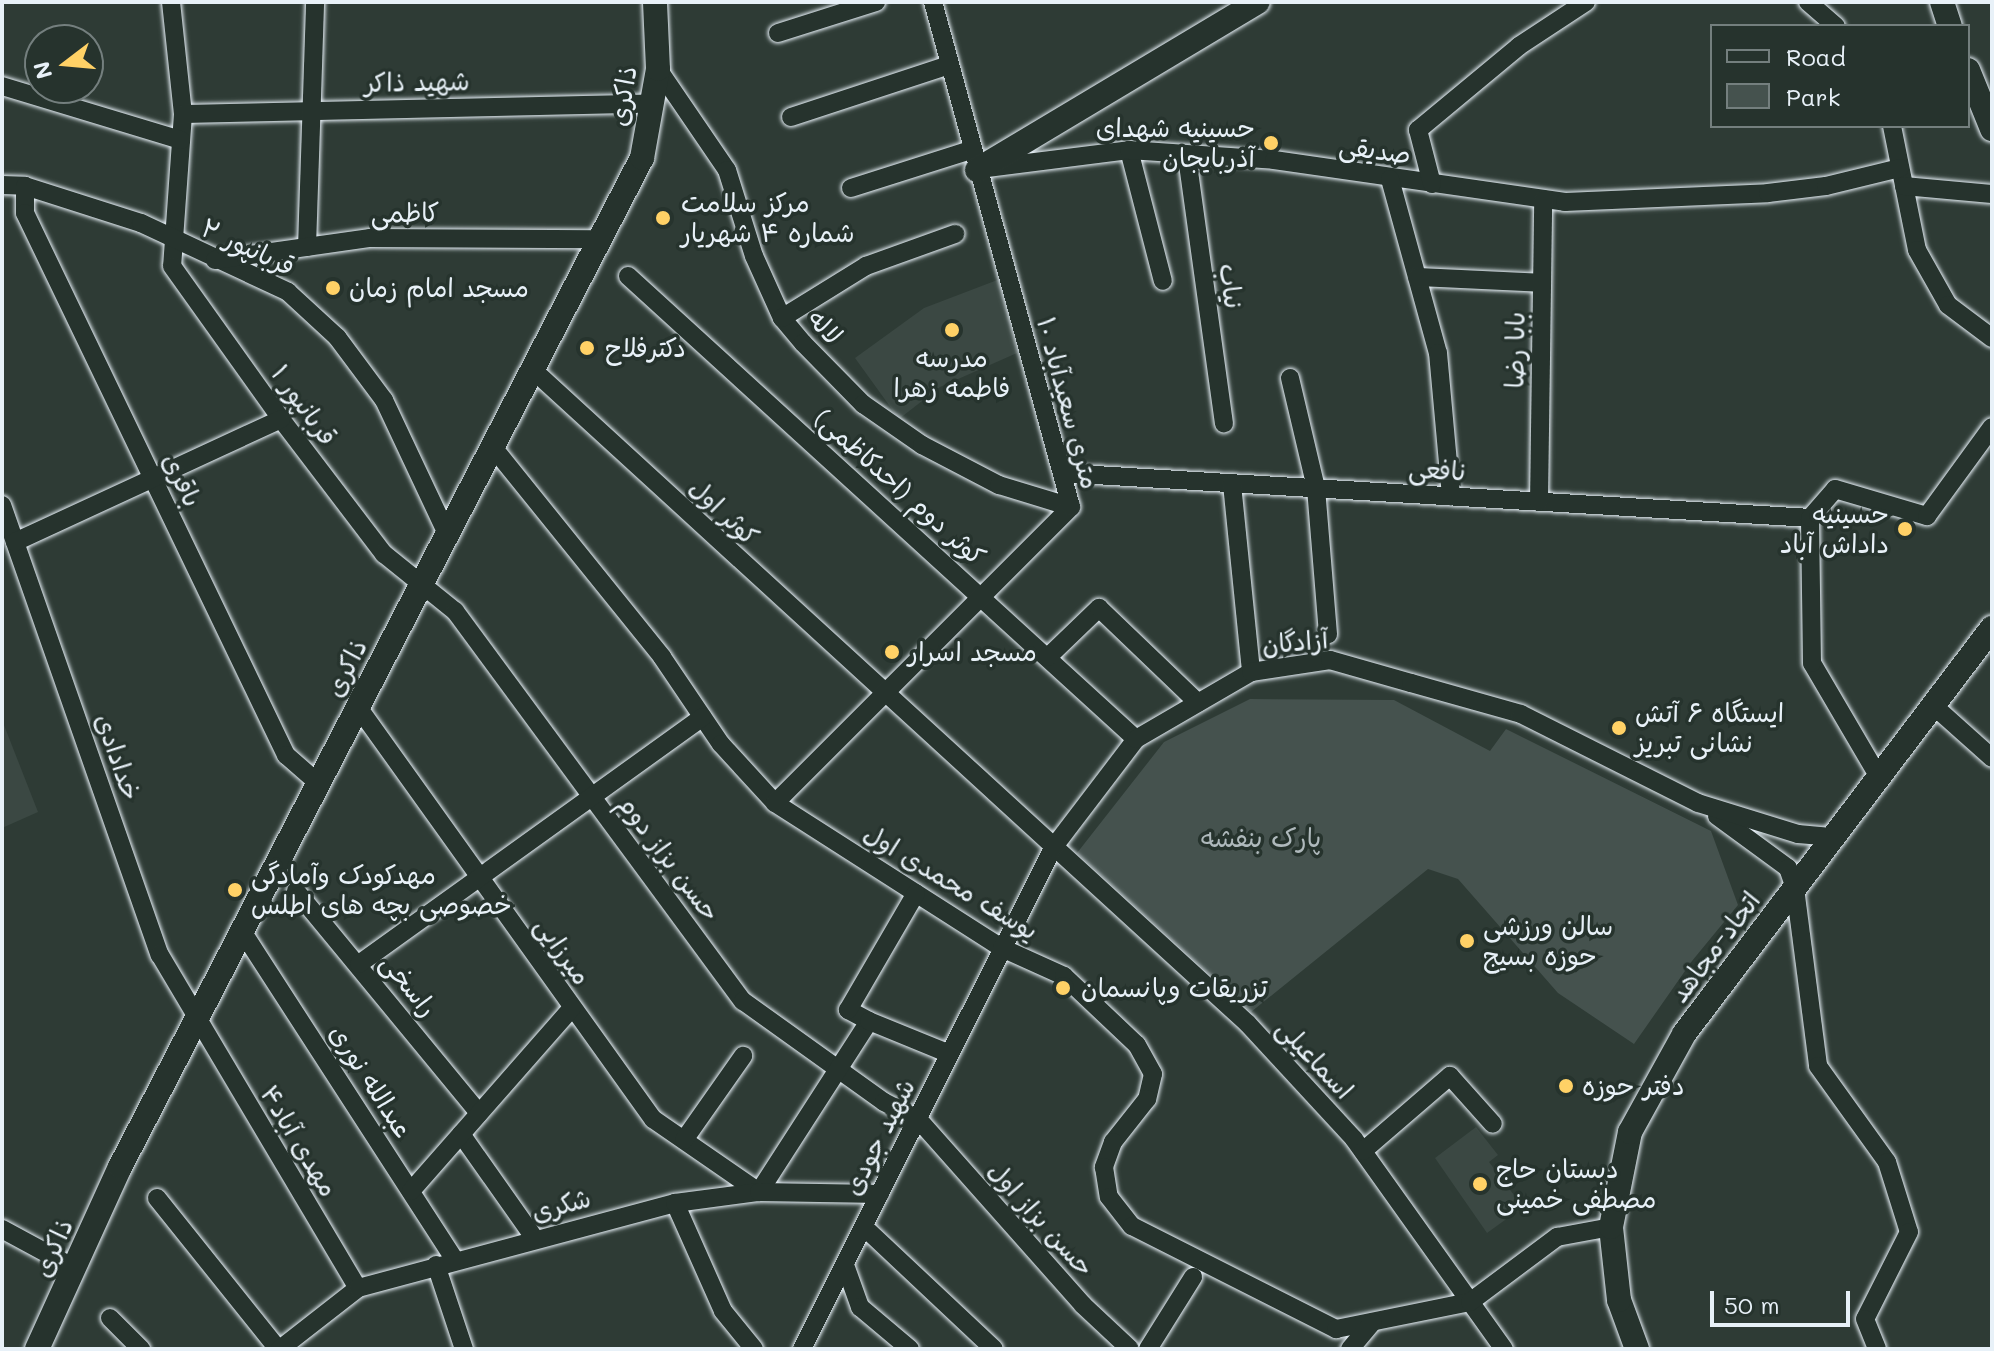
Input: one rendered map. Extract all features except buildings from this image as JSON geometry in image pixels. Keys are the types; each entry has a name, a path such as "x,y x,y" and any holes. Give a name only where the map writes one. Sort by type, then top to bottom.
{"main road":[{"name":"ذاکری","path":"37,1349 196,1021 642,158 658,69 655,2"},
{"path":"1942,2 1949,24"},
{"path":"974,160 1247,5"},
{"path":"1970,75 1992,129"},
{"name":"اتحاد-مجاهد","path":"1637,1349 1619,1300 1611,1227 1630,1132 1684,1034 1992,628"}],"street":[{"name":"قربانپور ۱","path":"171,2 183,114 172,266 281,419 384,554 421,584"},
{"path":"307,247 315,2"},
{"path":"778,33 876,2"},
{"name":"۱۰ متری سعیدآباد","path":"775,803 1071,507 933,2"},
{"path":"1432,184 1418,130 1519,46 1586,2"},
{"path":"1808,2 1834,24"},
{"path":"791,117 949,65"},
{"name":"لاله","path":"658,69 727,170 754,256 782,318 863,404 922,445 999,485 1071,507"},
{"path":"2,86 181,140"},
{"name":"شهید ذاکر","path":"183,114 652,103"},
{"path":"1892,128 1917,250 1948,305 1992,338"},
{"path":"1129,150 1163,281"},
{"name":"صدیقی","path":"851,188 974,160 1129,150 1187,157 1274,160 1543,199 1603,202 1768,193 1902,177 1992,194"},
{"name":"نیاب","path":"1187,157 1224,423"},
{"path":"1390,179 1438,353 1451,496"},
{"name":"قربانپور ۲","path":"2,185 25,186 141,223 172,241 288,292 337,337 384,400 447,534"},
{"name":"باقری","path":"25,186 25,213 286,755 318,783"},
{"name":"بابا رضا","path":"1539,502 1543,199"},
{"path":"782,318 866,266 955,234"},
{"name":"کاظمی","path":"213,260 370,238 598,239"},
{"name":"کوثر دوم (احدکاظمی)","path":"628,276 1136,739"},
{"path":"1417,277 1542,283"},
{"name":"کوثر اول","path":"532,369 881,694 1053,848"},
{"path":"1290,378 1316,488 1328,635"},
{"path":"15,542 281,419"},
{"path":"1880,779 1812,663 1810,518 1835,489 1927,516 1992,427"},
{"name":"یوسف محمدی اول","path":"492,446 662,657 703,717 775,803 1002,948 1064,976 1137,1045 1153,1074 1147,1099 1113,1142 1104,1167 1109,1197 1132,1226 1336,1329 1470,1302 1557,1237 1611,1227"},
{"name":"نافعی","path":"1062,473 1810,518"},
{"path":"1232,484 1251,672"},
{"name":"خدادادی","path":"2,505 160,955 196,1021"},
{"name":"حسن بزاز دوم","path":"421,584 455,611 743,1001 838,1069 918,1119"},
{"path":"1048,657 1099,608 1198,703"},
{"name":"آزادگان","path":"1002,948 1053,848 1136,739 1251,672 1330,660 1521,714 1698,803"},
{"name":"میرزایی","path":"358,707 653,1119 759,1192"},
{"path":"1935,707 1992,758"},
{"path":"359,964 703,717"},
{"path":"1698,803 1798,834 1834,837"},
{"path":"1698,803 1770,851 1788,868 1795,888 1818,1066 1887,1162 1909,1232 1865,1319 1877,1349"},
{"name":"اسماعیلی","path":"1053,848 1248,1024 1363,1151 1504,1349"},
{"name":"راسخی","path":"296,891 479,1113"},
{"path":"916,893 848,1010 950,1054"},
{"name":"عبدالله نوری","path":"242,931 455,1260"},
{"name":"شهید جودی","path":"802,1349 1002,948"},
{"path":"411,1191 572,1008"},
{"name":"مهدی آباد۴","path":"196,1021 358,1288"},
{"path":"759,1192 869,1021"},
{"path":"684,1140 743,1056"},
{"path":"1363,1151 1450,1076 1493,1124"},
{"name":"حسن بزاز اول","path":"918,1119 1083,1305 1130,1349"},
{"path":"461,1134 535,1239"},
{"name":"شکری","path":"279,1349 358,1288 535,1239 675,1203 759,1192 880,1194"},
{"path":"157,1198 279,1349"},
{"path":"675,1203 723,1311 754,1349"},
{"path":"864,1227 994,1349"},
{"path":"2,1229 74,1268"},
{"path":"436,1265 464,1349"},
{"path":"845,1265 860,1307 910,1349"},
{"path":"1148,1349 1193,1277"},
{"path":"110,1318 141,1349"},
{"path":"1350,1349 1373,1322"}],"shaded area":[{"name":"مدرسه فاطمه زهرا","path":"1000,279 1017,353 940,387 899,419 855,358 924,308"},
{"path":"2,720 38,812 2,828"},
{"name":"دبستان حاج مصطفی خمینی","path":"1476,1127 1498,1155 1489,1162 1523,1207 1487,1233 1435,1158"}],"green space":[{"name":"پارک بنفشه","path":"1250,699 1394,700 1490,751 1506,729 1711,831 1738,905 1692,961 1634,1044 1558,993 1458,879 1428,869 1251,1012 1077,853 1164,742"}],"place":[{"name":"حسینیه شهدای آذربایجان","path":"1271,143"},
{"name":"مرکز سلامت شماره ۴ شهریار","path":"663,218"},
{"name":"مسجد امام زمان","path":"333,288"},
{"name":"مدرسه فاطمه زهرا","path":"952,330"},
{"name":"دکترفلاح","path":"587,348"},
{"name":"حسینیه داداش آباد","path":"1905,529"},
{"name":"مسجد اسرار","path":"892,652"},
{"name":"ایستگاه ۶ آتش نشانی تبریز","path":"1619,728"},
{"name":"مهدکودک وآمادگی خصوصی بچه های اطلس","path":"235,890"},
{"name":"سالن ورزشی حوزه بسیج","path":"1467,941"},
{"name":"تزریقات وپانسمان","path":"1063,988"},
{"name":"دفتر حوزه","path":"1566,1086"},
{"name":"دبستان حاج مصطفی خمینی","path":"1480,1184"}]}
